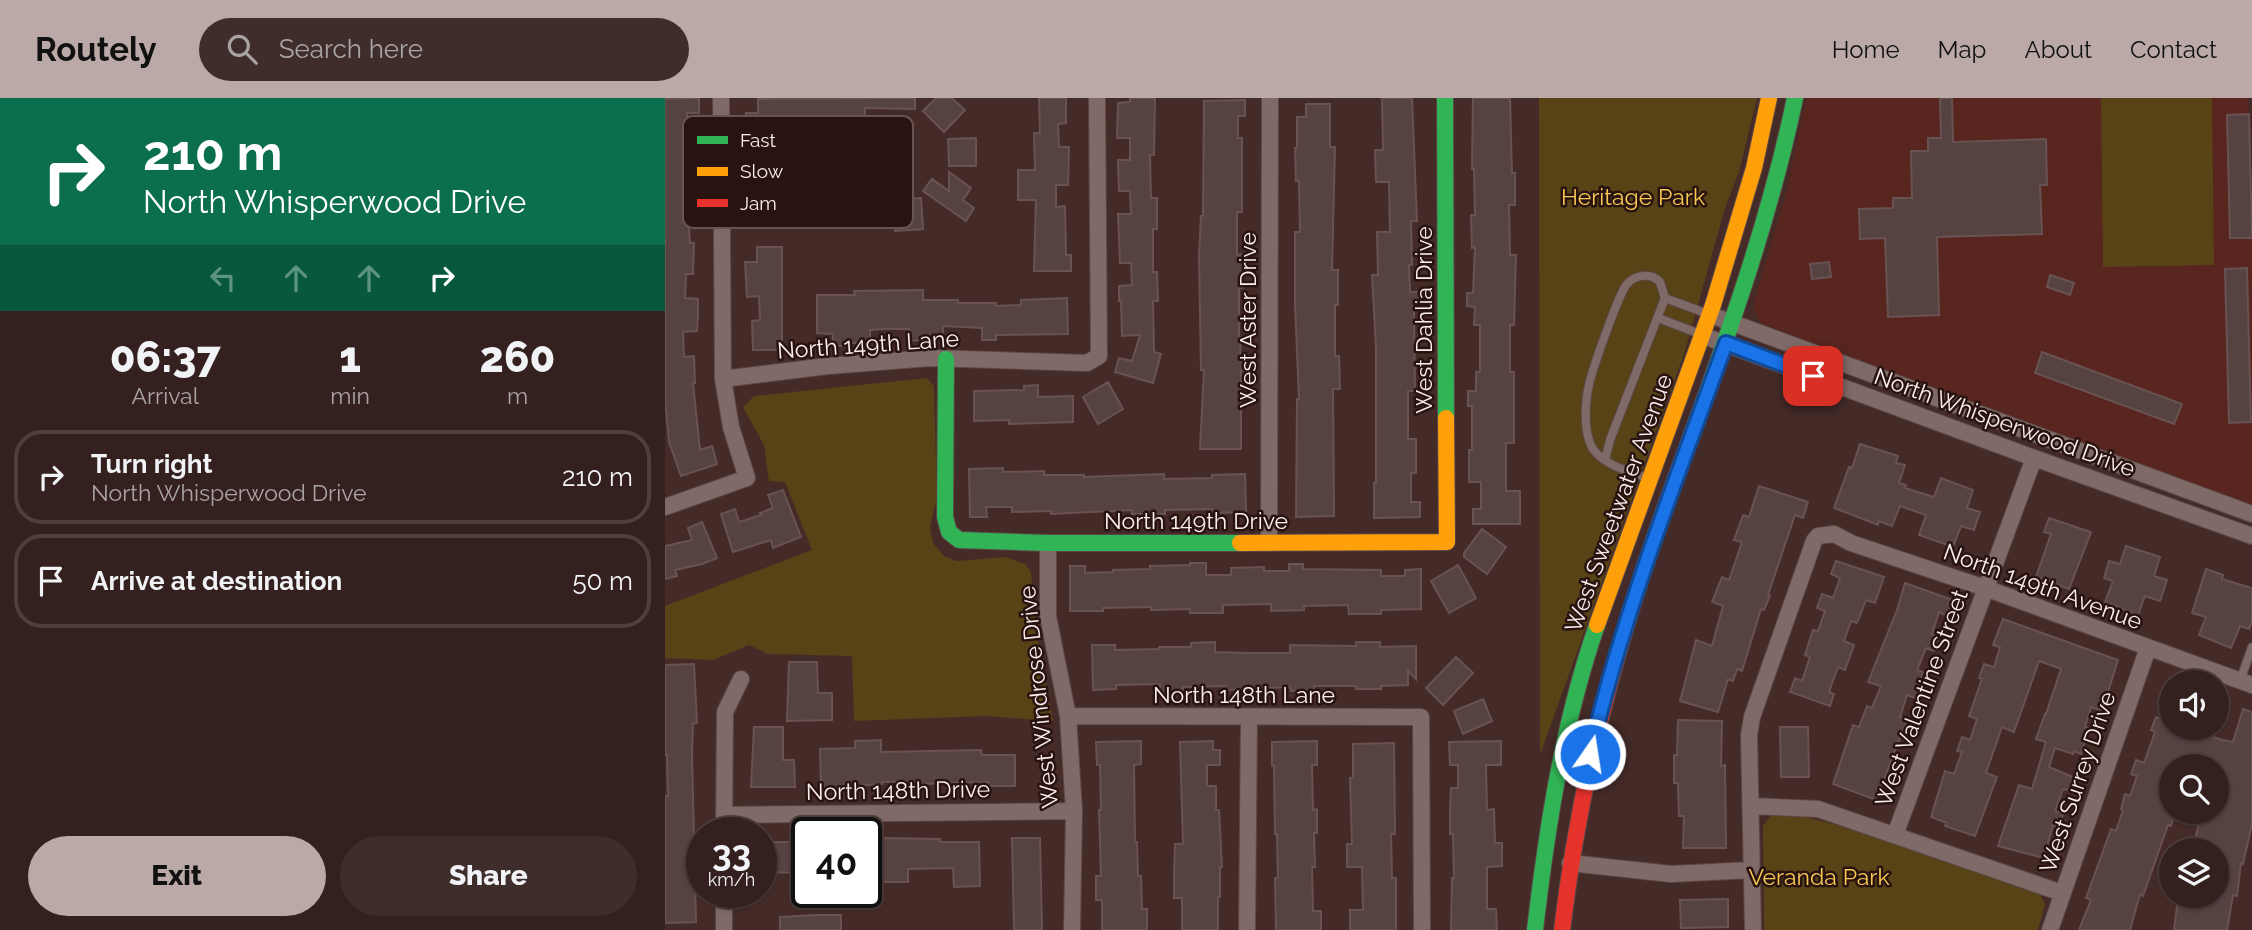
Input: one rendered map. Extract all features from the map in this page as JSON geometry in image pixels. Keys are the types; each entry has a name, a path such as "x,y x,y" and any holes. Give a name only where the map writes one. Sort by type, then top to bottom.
{"street":[{"path":"721,98 721,116"},
{"name":"North 149th Lane","path":"723,379 828,366 946,359 1087,363 1098,356 1097,98"},
{"name":"West Aster Drive","path":"1269,543 1270,98"},
{"name":"West Dahlia Drive","path":"1445,98 1447,542"},
{"name":"West Sweetwater Avenue","path":"1535,930 1553,804 1591,642 1711,315 1748,192 1769,98"},
{"name":"West Sweetwater Avenue","path":"1562,930 1583,781 1625,624 1646,559 1733,324 1768,216 1795,98"},
{"path":"665,507 747,478 731,427 723,379 722,228"},
{"name":"North Whisperwood Drive","path":"1711,315 2252,514"},
{"name":"North Whisperwood Drive","path":"1704,336 2252,536"},
{"name":"North 149th Drive","path":"946,359 945,517 949,532 959,540 1048,543 1447,542"},
{"name":"West Valentine Street","path":"1895,835 2034,458"},
{"name":"North 149th Avenue","path":"1751,806 1749,735 1752,717 1818,536 1833,534 1851,543 1985,588 2246,683"},
{"name":"West Windrose Drive","path":"1048,543 1048,616 1068,716 1074,811 1072,930"},
{"name":"West Surrey Drive","path":"2050,930 2148,648"},
{"path":"724,815 725,712 741,678"},
{"name":"North 148th Lane","path":"1068,716 1421,717 1422,930"},
{"path":"1247,930 1249,718"},
{"path":"1753,930 1751,806 1818,808 2062,893"},
{"name":"North 148th Drive","path":"724,815 1074,811"},
{"path":"1570,863 1671,874 1752,870"},
{"path":"724,908 724,930"}],"lane":[{"path":"1605,460 1610,440 1665,298 1660,282 1650,276 1631,281 1620,296 1589,384 1587,403 1592,447 1605,460 1650,479"},
{"path":"1665,298 1711,315"},
{"path":"1658,318 1704,336"},
{"path":"2246,683 2252,647"}],"shaded area":[{"path":"1806,98 2248,98 2252,241 2252,510 1760,323 1753,306 1787,189"}],"green space":[{"name":"Heritage Park","path":"1539,98 1757,98 1739,172 1725,208 1685,351 1540,755"},
{"path":"2101,98 2212,98 2214,265 2103,267"},
{"path":"927,378 934,386 937,499 930,526 933,543 944,556 956,561 1006,557 1025,564 1031,572 1035,626 1053,721 985,716 854,721 852,656 768,654 749,645 713,660 665,658 665,606 812,550 785,482 769,481 764,445 743,407 754,396"},
{"name":"Veranda Park","path":"1771,815 1805,817 1865,832 2040,894 2045,904 2038,930 1764,930 1763,826"}],"building":[{"path":"699,98 699,113 687,113 687,116 683,116 683,228 689,228 690,243 694,243 693,274 686,274 685,298 698,299 697,331 683,332 684,357 694,356 693,383 700,450 712,446 717,464 681,476 669,442 665,399 665,99"},
{"path":"915,98 915,109 865,108 865,116 746,116 746,113 758,113 758,99"},
{"path":"936,98 952,98 965,110 944,132 923,111"},
{"path":"1039,98 1066,98 1066,123 1058,124 1059,147 1069,147 1068,185 1056,185 1056,207 1065,206 1066,255 1071,255 1071,271 1034,271 1036,200 1018,200 1018,170 1035,170 1034,133 1040,133"},
{"path":"1130,98 1155,98 1154,155 1150,155 1151,198 1157,198 1157,229 1153,229 1153,272 1157,272 1158,301 1153,301 1154,352 1161,354 1153,383 1115,372 1119,358 1132,361 1140,335 1122,336 1119,301 1119,286 1132,285 1131,263 1120,263 1118,214 1131,214 1130,191 1119,191 1118,160 1130,160 1130,138 1117,138 1118,103 1130,102"},
{"path":"1382,98 1412,98 1417,221 1411,221 1410,292 1421,292 1421,308 1414,308 1415,391 1408,391 1408,439 1416,439 1416,473 1411,473 1411,502 1420,502 1420,517 1374,518 1376,348 1372,275 1378,275 1377,232 1390,232 1389,182 1376,182 1375,150 1383,150"},
{"path":"1473,98 1510,98 1515,205 1509,205 1510,255 1516,255 1514,325 1510,325 1510,372 1514,372 1514,443 1506,443 1506,491 1520,491 1520,524 1473,524 1473,509 1481,509 1481,482 1469,482 1472,406 1468,406 1468,391 1476,391 1476,372 1480,372 1480,325 1474,325 1475,307 1467,306 1467,293 1473,293 1475,247 1472,248 1471,215 1475,215 1472,169"},
{"path":"1940,98 1952,98 1953,142 2046,139 2047,185 2040,185 2042,234 1937,237 1939,315 1888,317 1885,238 1860,239 1859,209 1893,208 1893,198 1912,198 1911,151 1928,151 1928,138 1941,138"},
{"path":"1245,100 1245,116 1238,116 1238,138 1242,138 1242,212 1237,212 1237,255 1242,254 1243,288 1239,288 1239,337 1240,356 1248,356 1248,371 1241,371 1241,449 1200,449 1204,370 1201,370 1199,256 1203,216 1204,101"},
{"path":"1306,104 1330,104 1330,147 1335,147 1332,270 1338,270 1335,356 1339,356 1340,389 1333,389 1334,516 1296,517 1299,399 1295,232 1300,232 1295,148 1297,117 1306,117"},
{"path":"2249,114 2252,238 2230,238 2227,115"},
{"path":"976,138 976,166 949,166 948,139"},
{"path":"949,172 971,188 963,200 974,208 966,221 923,191 932,179 949,191"},
{"path":"913,198 921,198 923,229 895,231 895,228 913,228"},
{"path":"757,247 782,247 782,350 753,350 752,321 760,320 759,296 747,297 745,262 757,262"},
{"path":"1829,262 1831,277 1812,279 1810,264"},
{"path":"2247,268 2251,422 2229,423 2225,269"},
{"path":"2050,275 2074,283 2070,295 2047,287"},
{"path":"923,290 923,300 996,303 996,306 1021,305 1021,300 1067,298 1068,334 996,335 996,340 982,340 982,328 943,326 943,338 909,341 909,329 870,330 870,343 833,346 833,334 817,333 817,295 855,295 854,291"},
{"path":"2042,352 2182,404 2174,424 2035,373"},
{"path":"1108,382 1123,409 1098,424 1083,397"},
{"path":"1038,385 1038,397 1073,396 1073,422 1009,424 1009,420 974,421 974,391 1024,390 1024,386"},
{"path":"1860,444 1898,456 1896,463 1905,465 1899,483 1906,485 1905,488 1934,497 1941,478 1973,490 1967,508 1980,512 1974,530 1961,526 1953,547 1919,535 1926,515 1900,506 1892,526 1879,521 1878,525 1834,508"},
{"path":"1003,468 1003,472 1044,471 1044,475 1084,477 1164,474 1164,479 1245,474 1246,512 1213,513 1212,509 1165,510 1165,514 1132,514 1132,510 1051,514 1051,511 1012,512 1012,507 986,507 987,517 970,517 969,469"},
{"path":"1759,486 1808,502 1803,518 1795,515 1768,595 1770,596 1764,610 1761,609 1742,671 1737,669 1733,681 1728,679 1718,712 1680,701 1696,640 1712,646 1723,606 1712,602 1722,577 1729,580 1742,542 1734,540 1743,515 1749,517"},
{"path":"783,490 801,537 773,548 771,540 733,552 721,514 735,509 739,522 761,515 760,513 773,508 768,495"},
{"path":"2049,518 2091,532 2069,589 2036,577 2051,534 2044,532"},
{"path":"702,522 717,558 675,570 677,576 665,579 665,546 692,540 688,528"},
{"path":"1482,529 1506,547 1487,574 1464,557 1464,553"},
{"path":"2126,546 2160,557 2154,576 2167,580 2160,601 2145,596 2138,615 2105,602 2113,581 2104,578 2109,561 2120,564"},
{"path":"1836,561 1884,577 1875,603 1866,600 1857,623 1851,621 1844,641 1854,645 1845,670 1838,667 1829,692 1834,694 1830,706 1790,692 1795,678 1802,681 1810,657 1805,655 1813,630 1818,631 1825,611 1817,608 1822,594 1833,598 1840,578 1831,574"},
{"path":"1206,563 1206,575 1231,575 1231,568 1264,567 1264,571 1289,571 1289,564 1303,564 1303,569 1381,570 1381,576 1405,576 1405,570 1421,569 1421,609 1381,610 1381,614 1349,614 1348,605 1304,606 1304,610 1271,611 1271,604 1223,605 1223,613 1190,613 1190,609 1151,610 1151,607 1070,611 1070,566 1085,566 1085,573 1150,569 1150,566"},
{"path":"1458,565 1476,598 1449,613 1431,581"},
{"path":"2206,569 2223,575 2222,579 2252,588 2252,621 2249,629 2240,626 2231,648 2199,635 2206,617 2192,613"},
{"path":"1905,583 1953,600 1948,616 1939,612 1932,634 1939,637 1934,651 1926,648 1917,670 1923,672 1919,684 1923,685 1918,699 1907,695 1900,717 1907,720 1876,800 1833,784 1853,725 1859,727 1867,706 1872,708 1881,686 1868,682"},
{"path":"2003,619 2118,660 2102,711 2091,707 2085,727 2089,728 2081,754 2055,748 2049,767 2073,777 2069,790 2063,789 2055,811 2063,814 2059,827 2053,825 2044,858 1998,846 2019,785 2032,789 2046,742 2036,739 2061,669 2059,668 2039,661 2014,732 2002,727 1986,773 1997,777 1975,836 1945,826 1947,823 1931,817 1945,771 1954,774 1962,752 1957,751 1962,737 1970,740 1977,719 1969,716 1982,679 1979,678 1984,664 1994,667 2000,647 1993,645"},
{"path":"1215,642 1215,652 1249,653 1290,653 1290,645 1356,646 1356,642 1380,642 1380,647 1416,646 1416,679 1408,671 1408,685 1381,686 1381,689 1314,686 1314,690 1291,691 1290,687 1226,690 1226,686 1183,687 1183,692 1160,693 1160,684 1116,685 1116,689 1093,690 1092,645 1115,645 1115,650 1159,649"},
{"path":"1456,657 1473,673 1443,705 1426,688"},
{"path":"789,662 817,662 818,693 832,693 832,720 787,721"},
{"path":"694,664 697,723 693,724 693,817 686,817 686,908 696,908 696,922 665,923 665,796 668,796 665,665"},
{"path":"1483,699 1492,721 1463,734 1454,711"},
{"path":"2243,709 2252,712 2252,824 2243,864 2241,863 2237,896 2233,895 2227,930 2174,930 2177,908 2229,908 2229,838 2196,838 2198,824 2229,824 2229,754 2159,754 2159,824 2172,824 2168,825 2163,838 2159,838 2159,851 2143,896 2140,894 2130,930 2079,930 2091,900 2086,898 2111,829 2116,831 2125,794 2130,796 2137,776 2131,774 2136,760 2144,763 2155,732 2151,730 2156,717 2159,718 2159,740 2233,742"},
{"path":"1678,720 1722,721 1721,766 1725,765 1726,848 1683,848 1684,816 1679,816 1678,783 1674,783"},
{"path":"754,727 783,727 783,760 794,760 795,787 751,787"},
{"path":"1780,727 1808,727 1809,777 1781,777"},
{"path":"881,740 881,752 981,750 982,755 1015,755 1015,786 988,786 988,782 921,784 921,781 821,788 820,749 855,748 855,741"},
{"path":"1141,741 1141,764 1134,765 1135,842 1138,876 1141,876 1142,909 1147,909 1147,930 1102,930 1102,900 1096,900 1096,876 1101,876 1101,810 1100,765 1097,765 1096,742"},
{"path":"1213,741 1213,750 1220,750 1220,765 1207,765 1207,786 1216,786 1216,810 1219,810 1222,867 1218,930 1182,930 1182,898 1174,898 1175,844 1183,844 1180,742"},
{"path":"1317,741 1317,765 1312,765 1313,810 1317,809 1317,833 1314,833 1315,867 1312,867 1313,911 1321,911 1321,930 1276,930 1275,878 1278,878 1272,742"},
{"path":"1501,741 1501,765 1486,765 1487,810 1494,809 1495,843 1502,843 1502,866 1487,867 1487,909 1496,909 1497,930 1451,930 1454,878 1450,810 1451,788 1458,788 1458,765 1450,765 1449,742"},
{"path":"1394,743 1395,834 1391,834 1392,878 1396,878 1396,930 1350,930 1350,910 1363,910 1362,867 1347,867 1347,844 1352,844 1350,778 1353,778 1353,744"},
{"path":"882,838 979,842 980,886 954,887 953,868 908,869 908,882 882,882"},
{"path":"1012,838 1040,838 1042,930 1014,930"},
{"path":"777,842 791,842 791,873 777,872"},
{"path":"1728,899 1728,927 1681,928 1680,900"},
{"path":"841,915 841,930 780,930 780,917"}],"traffic: fast":[{"path":"1445,98 1446,418"},
{"path":"1682,461 1759,236 1773,191 1795,98"},
{"path":"946,359 945,517 949,532 959,540 1240,543"},
{"path":"1535,930 1558,776 1575,700 1597,625"}],"traffic: slow":[{"path":"1597,625 1713,305 1754,168 1769,98"},
{"path":"1240,543 1447,542 1446,418"}],"traffic: jam":[{"path":"1562,930 1581,808 1607,692 1641,577 1682,461"}],"route":[{"path":"1590,754 1606,687 1646,559 1726,343 1813,376"}]}
